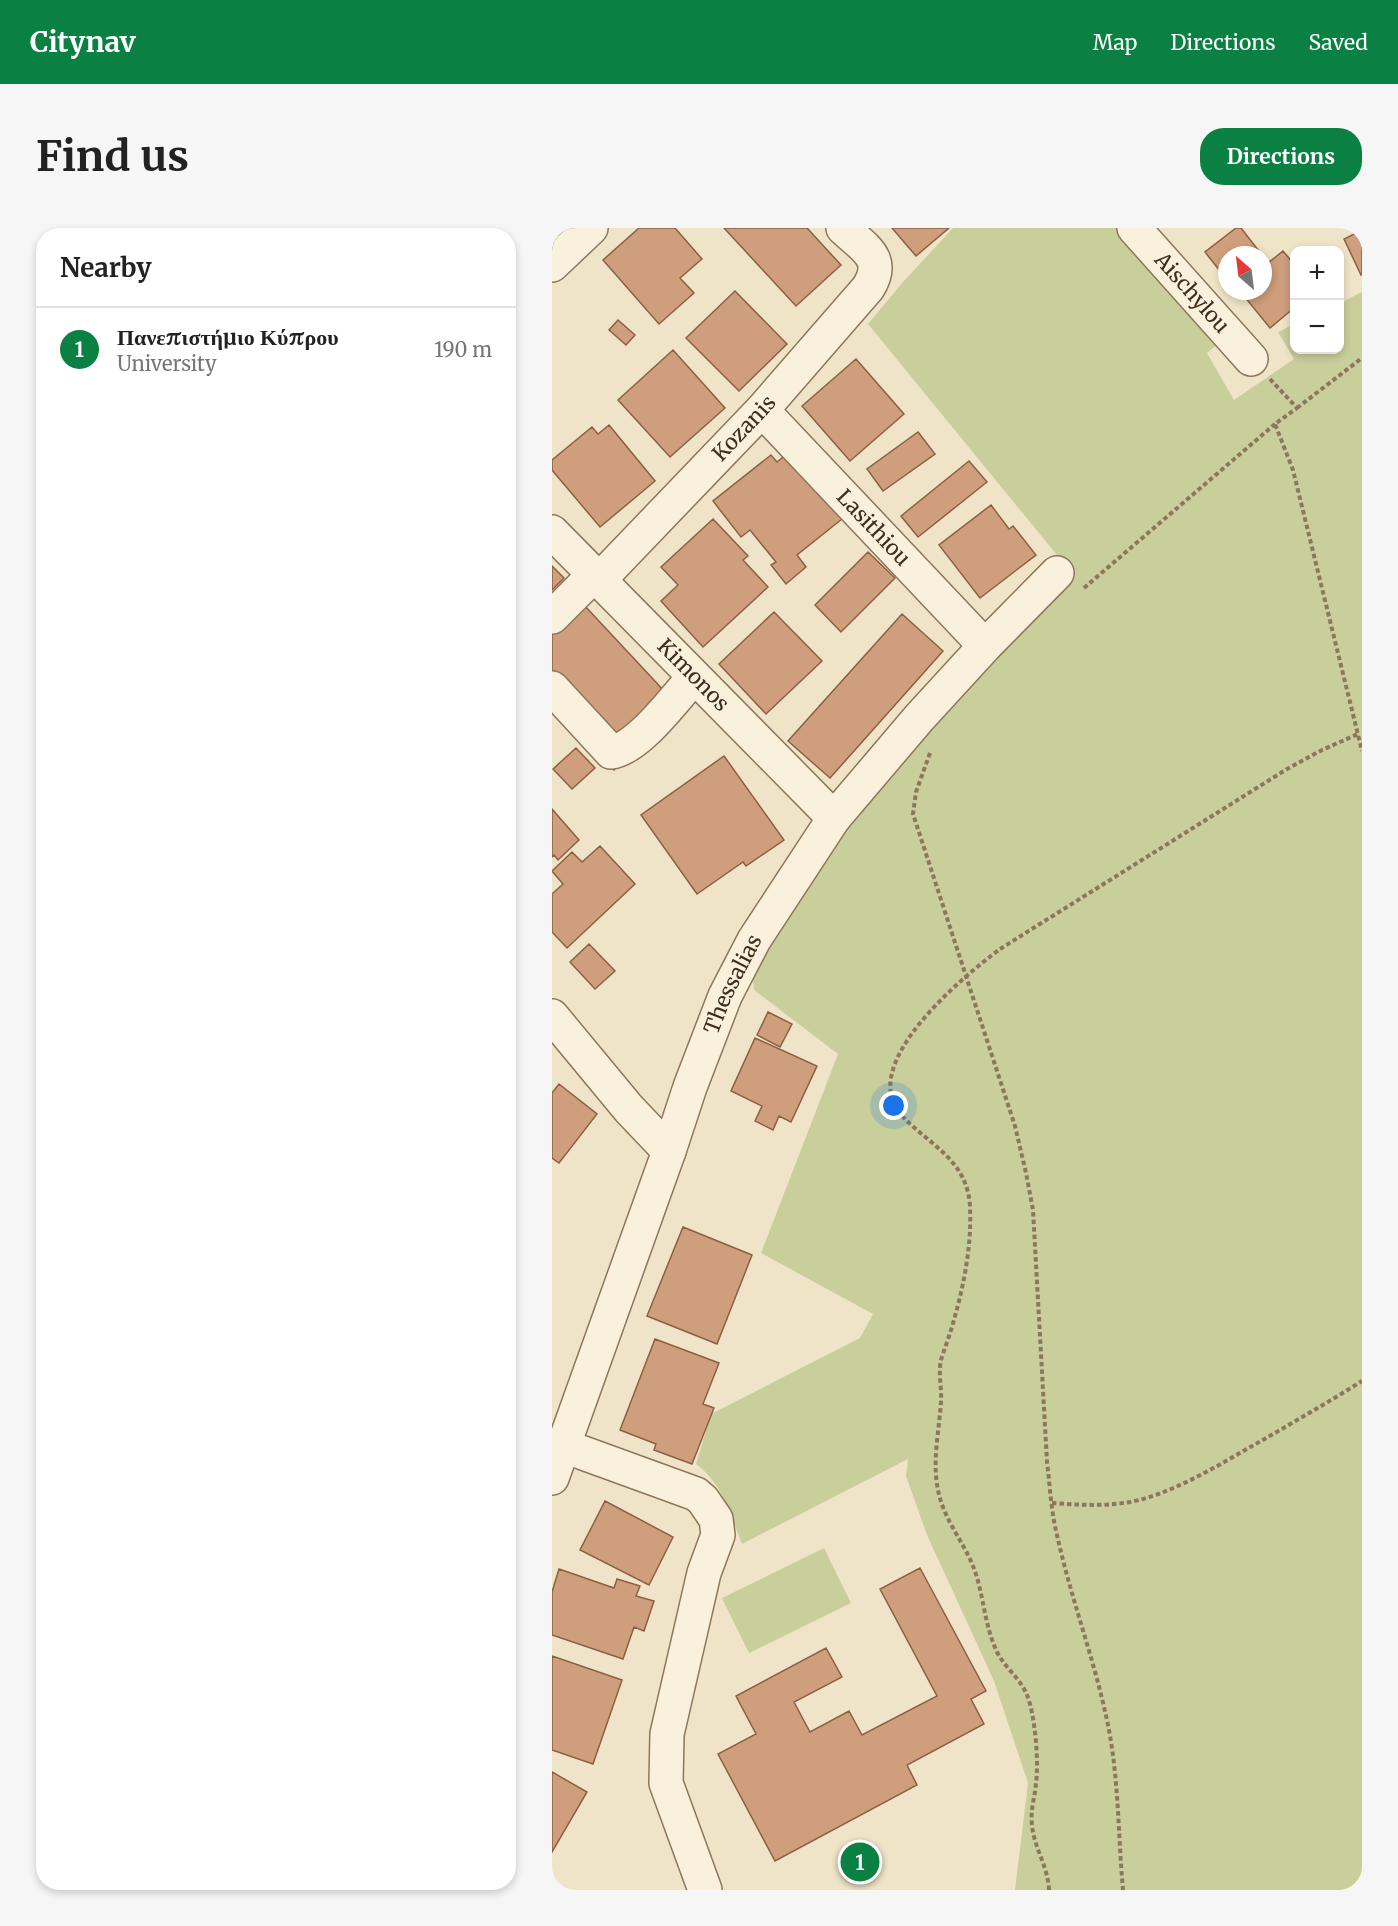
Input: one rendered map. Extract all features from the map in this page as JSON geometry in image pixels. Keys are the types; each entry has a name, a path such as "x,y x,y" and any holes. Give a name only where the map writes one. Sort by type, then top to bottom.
{"street":[{"name":"Kozanis","path":"552,617 596,578 762,410 868,288 877,267 870,254 843,228"},
{"path":"552,265 587,229"},
{"name":"Aischylou","path":"1150,234 1251,359"},
{"name":"Lasithiou","path":"762,410 985,646"},
{"name":"Kimonos","path":"552,532 834,818"},
{"name":"Thessalias","path":"552,1478 690,1087 730,987 754,940 834,818 919,718 985,646 1069,582"},
{"path":"552,688 611,752 619,751 639,739 694,677"},
{"path":"552,1016 629,1109 669,1151"},
{"path":"564,1446 696,1494 716,1519 718,1535 704,1574 666,1734 664,1770 666,1784 705,1890"}],"path":[{"path":"1069,582 1362,358"},
{"path":"1251,359 1297,408"},
{"path":"1275,424 1293,470 1362,751"},
{"path":"1049,1890 1046,1869 1037,1849 1032,1826 1036,1754 1028,1697 1019,1680 1005,1666 996,1649 972,1564 938,1493 935,1471 941,1399 939,1379 941,1360 951,1331 966,1268 971,1217 969,1193 961,1173 948,1155 903,1117 892,1102 890,1087 894,1066 910,1037 941,999 966,975 1010,943 1287,769 1359,734"},
{"path":"935,746 930,753 916,792 913,814 1015,1126 1033,1210 1047,1462 1052,1503 1056,1533 1090,1649 1108,1727 1118,1796 1123,1890"},
{"path":"1052,1503 1083,1506 1114,1504 1139,1500 1173,1488 1211,1470 1362,1382"}],"green space":[{"path":"953,228 1130,228 1225,338 1207,353 1234,400 1294,359 1291,354 1344,354 1344,301 1362,292 1362,1890 1015,1890 1028,1783 994,1681 927,1535 906,1476 908,1459 742,1544 719,1490 696,1464 711,1414 860,1338 873,1314 761,1253 838,1054 754,990 752,972 879,778 1070,571 868,324"},
{"path":"1290,326 1290,352 1278,332"},
{"path":"824,1548 851,1603 749,1653 722,1598"}],"building":[{"path":"639,228 675,228 702,259 680,278 694,293 659,324 603,260"},
{"path":"724,228 807,228 841,265 796,306"},
{"path":"892,228 949,228 916,256"},
{"path":"1236,228 1241,228 1255,246 1218,246 1218,269 1205,252"},
{"path":"1362,230 1362,274 1361,275 1344,239"},
{"path":"1283,251 1290,259 1290,311 1270,328 1247,300 1272,300 1272,260"},
{"path":"735,291 787,344 739,391 686,338"},
{"path":"618,320 635,335 626,345 609,330"},
{"path":"673,350 725,408 670,457 618,400"},
{"path":"856,359 904,414 850,461 802,406"},
{"path":"609,425 655,481 600,527 552,470 552,460 592,427 598,434"},
{"path":"918,432 935,454 883,491 867,469"},
{"path":"789,452 842,519 797,555 806,567 786,584 771,565 776,562 750,530 741,537 713,501 771,455 777,462"},
{"path":"969,461 987,482 918,537 901,516"},
{"path":"991,505 1009,529 1013,526 1036,555 980,598 939,545"},
{"path":"713,519 748,556 743,560 768,587 703,647 661,601 678,585 661,567"},
{"path":"868,552 895,578 841,632 815,605"},
{"path":"552,566 564,578 552,590"},
{"path":"584,605 680,708 614,770 576,729 552,689 552,635"},
{"path":"774,612 822,661 766,714 719,664"},
{"path":"902,614 943,651 830,778 788,741"},
{"path":"576,748 595,768 572,789 553,769"},
{"path":"724,756 784,840 746,866 743,862 697,894 641,815"},
{"path":"552,809 579,840 558,860 554,855 552,857"},
{"path":"600,846 635,884 567,948 552,932 552,894 563,884 552,871 572,852 582,862"},
{"path":"589,944 615,971 595,989 570,962"},
{"path":"768,1012 792,1024 780,1047 757,1035"},
{"path":"755,1038 817,1066 791,1122 779,1116 773,1130 755,1121 762,1106 731,1091"},
{"path":"559,1084 597,1114 559,1163 552,1158 552,1093"},
{"path":"683,1227 752,1255 717,1344 647,1316"},
{"path":"655,1339 719,1363 703,1404 714,1408 692,1464 654,1450 656,1444 620,1430"},
{"path":"605,1501 673,1537 649,1585 580,1550"},
{"path":"920,1568 986,1691 971,1699 984,1724 907,1765 917,1785 775,1861 718,1754 756,1734 736,1696 826,1648 842,1677 794,1702 810,1732 849,1711 862,1735 937,1696 880,1589"},
{"path":"559,1569 614,1588 617,1579 640,1586 636,1596 654,1601 644,1631 634,1627 623,1659 552,1635 552,1592"},
{"path":"552,1656 622,1680 593,1764 552,1750"},
{"path":"552,1772 587,1792 552,1852"}],"place":[{"name":"Πανεπιστήμιο Κύπρου","path":"860,1862"}]}
